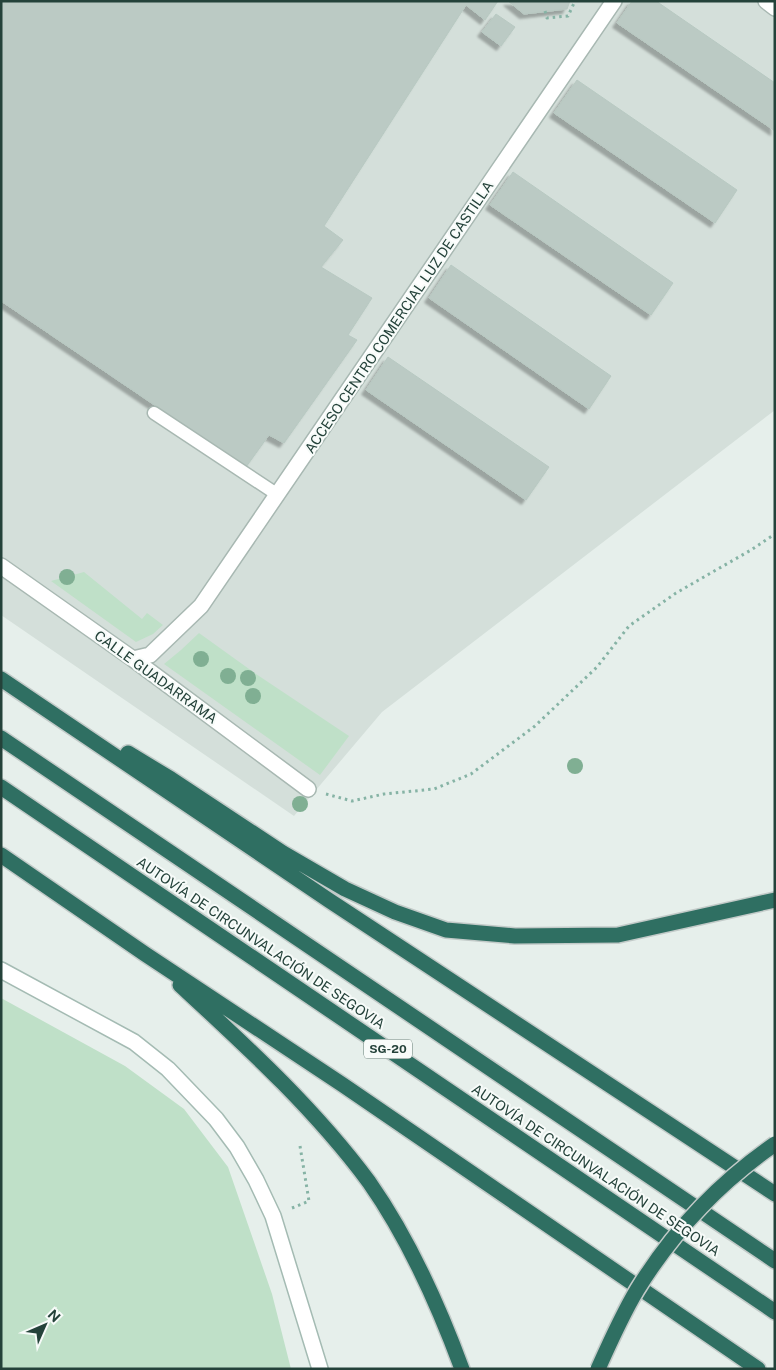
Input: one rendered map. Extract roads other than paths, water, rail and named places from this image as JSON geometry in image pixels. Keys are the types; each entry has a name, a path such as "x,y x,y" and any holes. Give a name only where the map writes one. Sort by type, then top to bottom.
{"highway":[{"path":"1,678 171,779 283,853 345,890 395,912 446,930 515,936 618,935 775,900"},
{"path":"1,678 330,900 775,1194"},
{"name":"AUTOVÍA DE CIRCUNVALACIÓN DE SEGOVIA","path":"1,738 775,1260"},
{"name":"AUTOVÍA DE CIRCUNVALACIÓN DE SEGOVIA","path":"1,787 775,1312"},
{"path":"1,855 145,954 343,1084 758,1369"},
{"path":"145,954 261,1060 319,1120 350,1158 383,1204 408,1248 428,1286 449,1333 462,1369"},
{"path":"598,1369 636,1291 667,1246 718,1190 744,1167 775,1144"}],"street":[{"name":"ACCESO CENTRO COMERCIAL LUZ DE CASTILLA","path":"133,659 150,655 201,606 614,1"},
{"path":"766,1 775,8"},
{"name":"CALLE GUADARRAMA","path":"1,566 133,659 308,789"},
{"path":"1,970 134,1042 168,1069 216,1119 237,1147 256,1180 273,1216 320,1369"}],"lane":[{"path":"154,413 278,495"}]}
